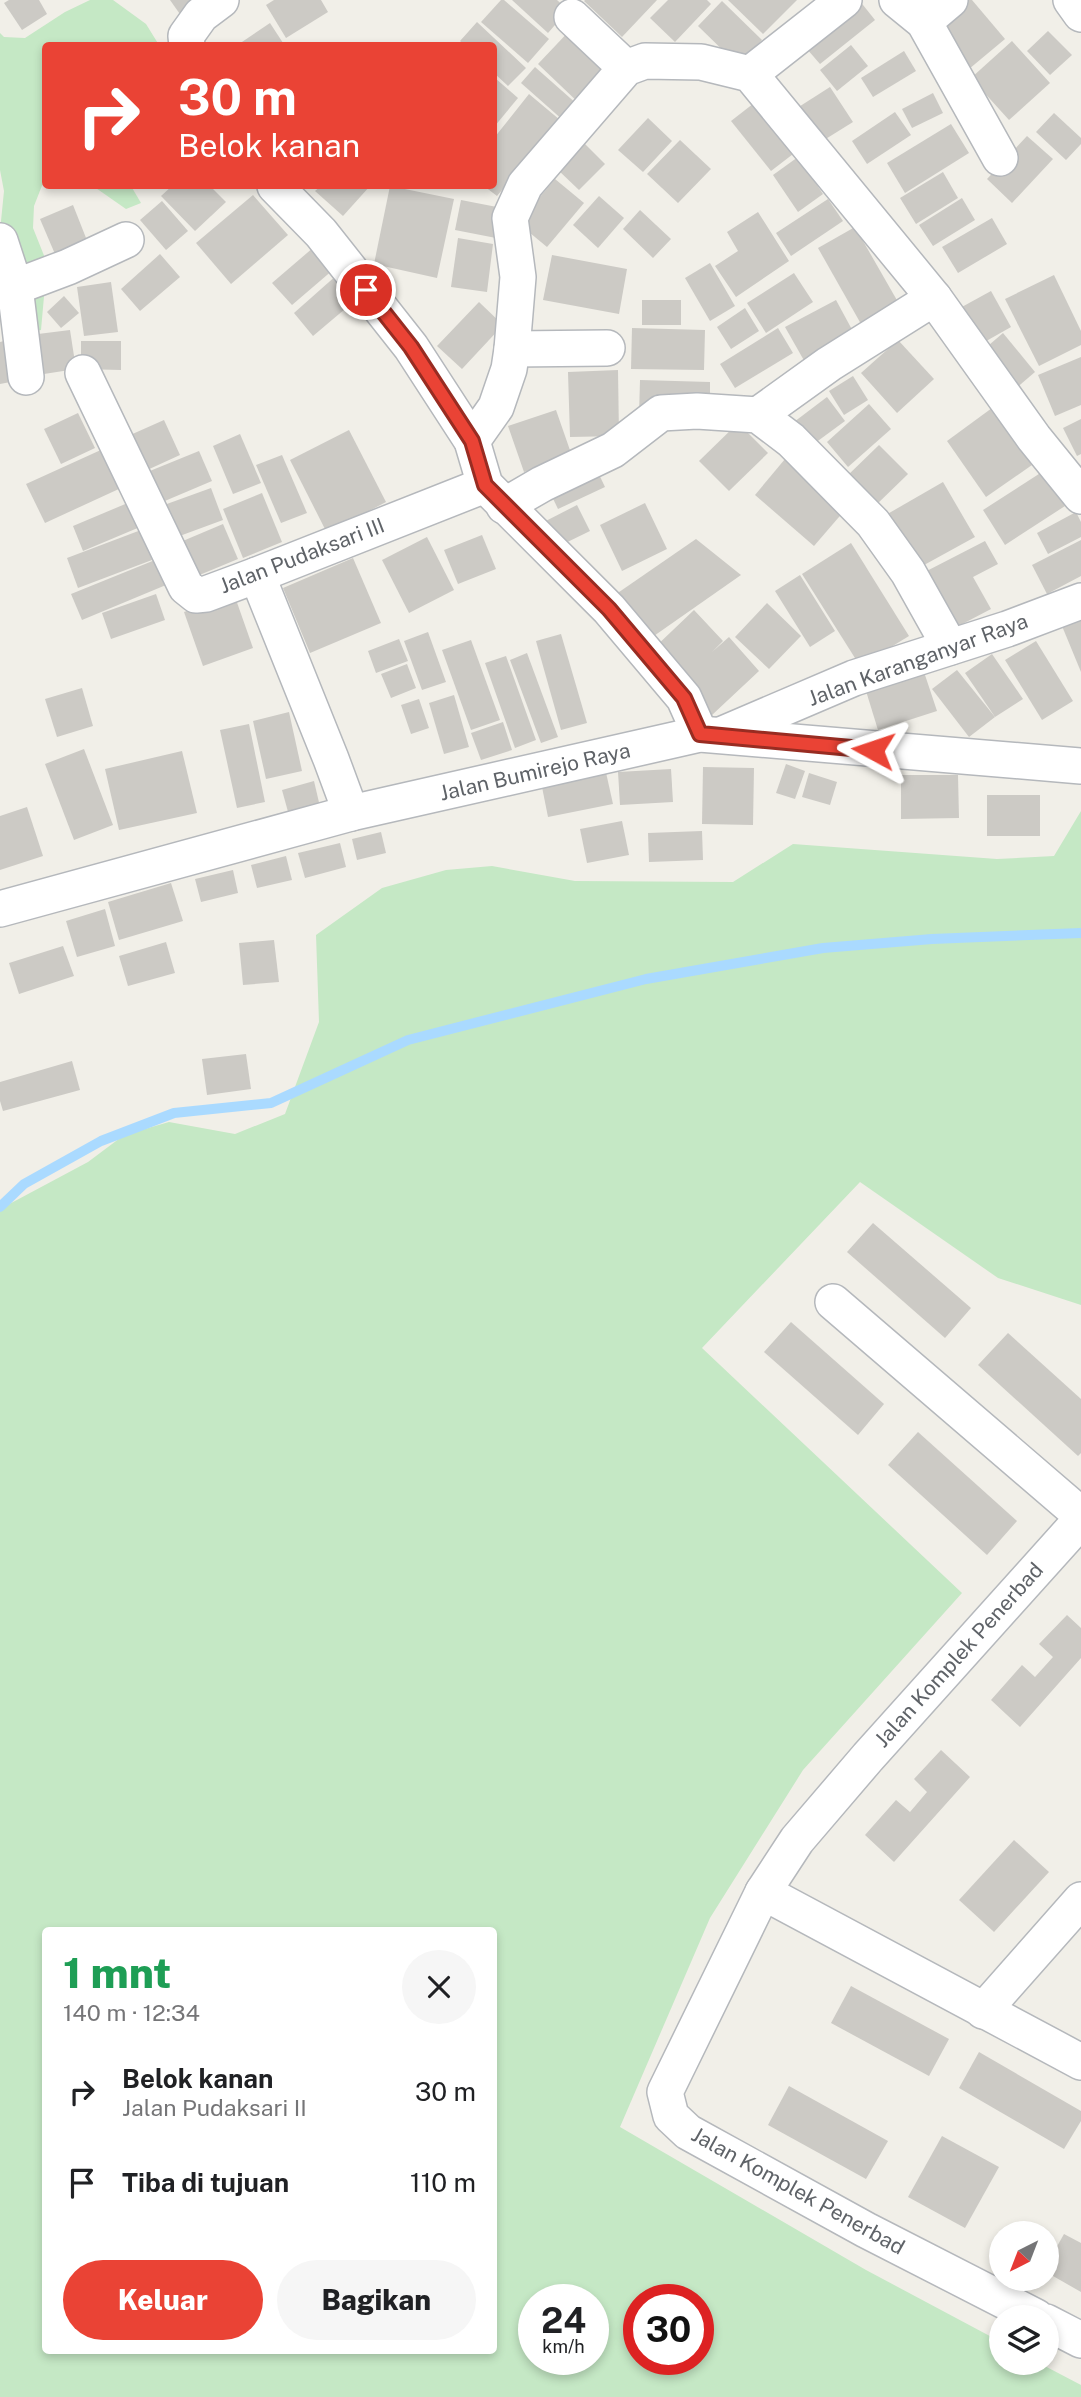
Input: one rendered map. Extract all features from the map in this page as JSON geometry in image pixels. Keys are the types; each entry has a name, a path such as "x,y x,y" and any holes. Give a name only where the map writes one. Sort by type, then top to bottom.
{"street":[{"path":"187,42 186,36 201,15 221,0"},
{"path":"897,0 924,22 1000,158"},
{"path":"924,22 950,0"},
{"path":"1071,0 1081,14"},
{"path":"750,74 826,6"},
{"path":"572,17 626,68"},
{"path":"472,441 496,407 509,369 518,277 510,218 525,186 626,68 645,61 701,62 750,74 934,298 1034,438 1081,496"},
{"path":"278,189 321,233 411,347 472,441 494,496 609,609 684,698 709,735"},
{"path":"15,287 68,267 126,240"},
{"path":"0,241 15,287 26,377"},
{"path":"934,298 829,364 758,415 791,440 873,523 908,572 950,648"},
{"path":"512,349 607,348"},
{"name":"Jalan Pudaksari III","path":"83,373 186,587 196,595 206,594 494,496 542,484 613,450 661,413 697,411 758,415"},
{"path":"257,575 351,813"},
{"name":"Jalan Karanganyar Raya","path":"709,735 853,678 950,648 1081,601"},
{"name":"Jalan Bumirejo Raya","path":"0,909 351,813 709,735 1081,766"},
{"name":"Jalan Komplek Penerbad","path":"833,1302 1081,1518 797,1840 763,1892 665,2092 671,2116 688,2132 866,2230 1013,2305"},
{"path":"763,1892 1081,2062"},
{"path":"983,2011 1081,1900"},
{"path":"1059,2329 1081,2340"}],"green space":[{"path":"90,0 113,0 146,24 157,42 42,42 42,186 34,206 33,228 47,263 41,330 19,335 0,231 4,191 0,170 0,33 4,37 25,38 65,12"},
{"path":"97,189 133,189 141,203 126,209"},
{"path":"1081,811 1081,1305 998,1278 860,1182 702,1348 962,1593 803,1770 710,1918 620,2127 866,2270 989,2336 989,2375 1059,2373 1081,2385 1081,2397 0,2397 0,1209 88,1162 124,1135 169,1122 235,1134 285,1114 319,1022 316,935 382,888 446,870 492,866 575,881 733,882 793,844 997,859 1054,856"}],"building":[{"path":"9,0 39,0 47,14 22,30 4,3"},
{"path":"170,0 205,0 182,17"},
{"path":"274,0 321,0 328,12 286,38 266,5"},
{"path":"501,0 549,39 528,63 481,22"},
{"path":"512,0 557,0 568,10 548,33"},
{"path":"585,0 657,0 622,37"},
{"path":"668,0 707,0 711,4 675,42 650,18"},
{"path":"728,0 797,0 763,34"},
{"path":"859,0 875,20 820,64 800,41"},
{"path":"958,0 972,0 1005,39 969,69 930,23"},
{"path":"722,1 762,40 738,65 698,26"},
{"path":"477,22 526,68 508,86 497,76 497,42 460,41"},
{"path":"270,23 282,42 242,42"},
{"path":"574,26 618,68 582,106 538,64"},
{"path":"1048,31 1072,55 1050,75 1027,51"},
{"path":"1012,41 1050,83 1009,120 971,78"},
{"path":"851,45 868,66 837,91 820,70"},
{"path":"904,51 916,71 873,97 861,78"},
{"path":"535,67 578,105 564,121 521,83"},
{"path":"497,80 518,98 497,123"},
{"path":"830,87 853,122 816,145 794,110"},
{"path":"933,93 943,113 912,128 902,109"},
{"path":"529,94 560,120 497,196 488,189 497,189 497,134"},
{"path":"758,100 797,151 771,171 731,121"},
{"path":"895,112 911,135 867,164 852,141"},
{"path":"1054,113 1081,138 1081,144 1066,160 1036,132"},
{"path":"648,118 672,141 643,172 618,150"},
{"path":"951,124 969,153 905,193 887,163"},
{"path":"1027,136 1053,159 1012,203 987,179"},
{"path":"680,140 711,169 678,203 647,174"},
{"path":"583,142 605,164 579,190 557,169"},
{"path":"798,157 823,194 798,212 773,175"},
{"path":"943,172 958,198 916,224 900,198"},
{"path":"555,179 584,203 547,247 518,223"},
{"path":"169,189 213,189 226,202 195,231 161,196"},
{"path":"317,189 367,189 343,216 315,191"},
{"path":"389,189 405,189 454,199 437,278 374,264"},
{"path":"253,195 288,235 231,284 196,243"},
{"path":"599,196 624,218 598,248 573,225"},
{"path":"962,198 975,220 933,246 919,225"},
{"path":"828,199 843,221 791,256 776,233"},
{"path":"461,200 502,208 496,238 455,230"},
{"path":"162,201 188,231 166,250 140,220"},
{"path":"73,205 90,248 58,261 40,219"},
{"path":"640,210 671,239 653,258 623,229"},
{"path":"758,212 789,261 736,297 715,266 738,251 727,232"},
{"path":"992,218 1007,244 958,273 942,247"},
{"path":"855,227 902,309 865,331 818,248"},
{"path":"458,238 493,244 487,292 451,287"},
{"path":"314,247 334,269 292,305 272,283"},
{"path":"160,254 180,277 140,311 121,289"},
{"path":"552,255 627,269 619,314 543,300"},
{"path":"710,263 735,306 710,321 685,278"},
{"path":"794,273 813,302 766,333 747,303"},
{"path":"338,274 358,298 313,336 294,313"},
{"path":"1054,275 1081,331 1081,345 1039,366 1005,299"},
{"path":"111,282 118,332 84,336 77,287"},
{"path":"991,291 1011,327 981,344 960,308"},
{"path":"64,296 79,313 61,328 47,312"},
{"path":"642,300 681,300 681,325 642,325"},
{"path":"836,300 856,337 806,364 785,327"},
{"path":"479,302 503,325 462,369 437,346"},
{"path":"745,308 759,331 731,349 717,327"},
{"path":"632,328 705,330 704,370 631,369"},
{"path":"778,328 793,353 735,388 720,364"},
{"path":"70,330 76,369 44,374 38,334"},
{"path":"1003,333 1035,372 1007,396 975,357"},
{"path":"12,339 21,380 0,384 0,342"},
{"path":"898,340 934,379 897,413 861,373"},
{"path":"81,341 121,341 121,370 81,369"},
{"path":"1081,357 1081,405 1055,416 1038,375"},
{"path":"618,370 619,436 570,437 568,372"},
{"path":"853,376 868,400 844,415 829,391"},
{"path":"640,380 710,382 710,418 639,416"},
{"path":"827,397 845,421 811,446 794,422"},
{"path":"869,404 891,429 848,467 827,442"},
{"path":"992,408 1032,465 986,497 947,441"},
{"path":"556,410 572,456 524,472 508,426"},
{"path":"78,413 95,448 61,464 44,429"},
{"path":"1081,419 1081,454 1077,456 1063,428"},
{"path":"164,420 180,455 145,471 128,436"},
{"path":"738,423 768,453 729,491 699,461"},
{"path":"349,430 386,502 327,533 290,460"},
{"path":"240,434 261,483 233,494 213,446"},
{"path":"879,445 908,474 874,507 845,478"},
{"path":"103,449 121,488 45,523 26,484"},
{"path":"199,451 212,481 153,506 140,475"},
{"path":"282,455 307,513 281,523 256,465"},
{"path":"785,459 845,510 814,546 755,495"},
{"path":"593,462 605,487 558,509 546,484"},
{"path":"1042,472 1065,506 1005,545 983,510"},
{"path":"943,482 975,537 915,570 884,516"},
{"path":"211,488 223,520 166,541 153,509"},
{"path":"262,493 282,542 243,558 223,509"},
{"path":"130,502 140,527 83,551 73,526"},
{"path":"645,503 667,549 622,571 600,525"},
{"path":"577,505 590,531 549,551 536,526"},
{"path":"1076,512 1081,522 1081,537 1048,554 1037,533"},
{"path":"223,524 238,559 185,581 171,546"},
{"path":"141,530 152,560 78,588 67,558"},
{"path":"482,535 496,569 458,584 444,550"},
{"path":"427,537 454,590 409,613 382,560"},
{"path":"696,539 741,575 641,645 609,599"},
{"path":"1081,540 1081,576 1047,594 1032,565"},
{"path":"985,541 998,564 973,577 991,609 947,632 917,576"},
{"path":"851,543 909,636 860,666 802,574"},
{"path":"353,558 381,623 310,653 283,588"},
{"path":"155,560 166,585 82,620 71,594"},
{"path":"800,575 835,631 810,647 775,591"},
{"path":"156,594 165,620 111,639 102,613"},
{"path":"234,594 253,648 203,666 184,612"},
{"path":"767,603 801,636 769,669 735,637"},
{"path":"694,610 723,641 712,652 729,637 759,671 712,715 651,651"},
{"path":"1081,618 1081,672 1062,626"},
{"path":"428,632 446,682 422,690 404,641"},
{"path":"561,634 587,723 561,730 536,641"},
{"path":"399,639 408,661 376,673 368,651"},
{"path":"471,640 500,720 471,730 442,650"},
{"path":"1036,641 1073,701 1042,720 1005,660"},
{"path":"527,653 558,737 541,743 510,660"},
{"path":"992,654 1023,699 995,717 965,673"},
{"path":"506,656 536,740 515,748 485,663"},
{"path":"407,664 416,688 391,698 381,674"},
{"path":"957,670 995,717 969,737 932,689"},
{"path":"924,672 937,711 878,730 866,691"},
{"path":"82,688 93,726 57,737 45,699"},
{"path":"454,695 469,747 444,754 429,703"},
{"path":"419,699 429,728 411,734 401,705"},
{"path":"289,712 302,771 266,779 253,721"},
{"path":"503,722 512,750 481,760 471,733"},
{"path":"249,724 265,802 237,808 220,730"},
{"path":"84,749 113,825 74,840 45,764"},
{"path":"182,751 197,813 119,830 105,769"},
{"path":"786,764 805,771 795,799 776,793"},
{"path":"703,767 754,768 753,825 702,824"},
{"path":"605,768 613,804 548,817 541,782"},
{"path":"671,769 673,802 620,805 618,772"},
{"path":"809,773 837,782 830,805 802,797"},
{"path":"901,775 958,775 959,818 901,819"},
{"path":"314,781 321,811 290,819 282,790"},
{"path":"987,795 1040,795 1040,836 987,836"},
{"path":"27,807 43,856 0,870 0,816"},
{"path":"622,821 629,855 587,863 580,829"},
{"path":"702,831 703,860 649,862 648,833"},
{"path":"381,832 386,853 357,860 352,839"},
{"path":"340,843 346,867 305,878 298,853"},
{"path":"286,856 292,880 257,888 251,865"},
{"path":"233,870 238,893 201,902 195,879"},
{"path":"171,883 183,921 119,940 108,902"},
{"path":"105,909 115,946 77,957 66,921"},
{"path":"274,940 279,982 243,985 239,943"},
{"path":"166,942 175,973 128,986 119,956"},
{"path":"63,946 74,976 19,994 9,963"},
{"path":"246,1054 251,1089 207,1095 202,1059"},
{"path":"72,1061 80,1090 3,1111 0,1082"},
{"path":"873,1223 971,1308 945,1338 847,1252"},
{"path":"791,1322 884,1404 858,1435 764,1352"},
{"path":"1008,1333 1081,1399 1081,1453 1078,1456 978,1365"},
{"path":"918,1432 1017,1521 987,1555 888,1465"},
{"path":"1067,1615 1081,1628 1081,1658 1020,1727 991,1700 1022,1665 1035,1677 1053,1657 1039,1644"},
{"path":"941,1750 970,1777 894,1862 865,1835 896,1800 910,1812 927,1792 914,1779"},
{"path":"1014,1840 1049,1872 994,1932 959,1900"},
{"path":"851,1986 949,2039 929,2076 831,2023"},
{"path":"979,2052 1081,2111 1081,2121 1064,2149 959,2088"},
{"path":"789,2086 888,2141 866,2179 768,2125"},
{"path":"942,2136 999,2167 965,2228 908,2197"},
{"path":"1064,2234 1081,2243 1081,2292 1059,2279 1059,2243"}],"waterway":[{"path":"0,1207 24,1184 101,1141 174,1113 271,1103 408,1040 646,979 823,948 932,939 1081,933"}],"route":[{"path":"366,290 411,347 472,441 485,485 609,609 684,698 700,734 873,750"}]}
